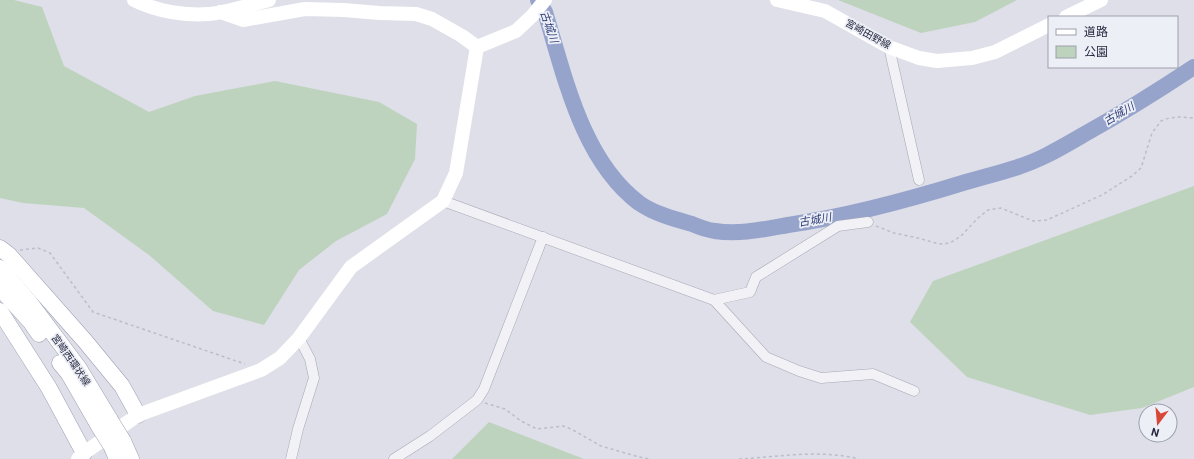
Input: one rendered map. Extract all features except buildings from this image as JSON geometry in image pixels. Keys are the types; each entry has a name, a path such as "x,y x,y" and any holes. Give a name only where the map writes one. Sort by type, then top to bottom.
{"main road":[{"path":"7,250 9,255 85,340 122,386 138,415"},
{"name":"宮崎西環状線","path":"0,268 30,303 78,367 117,449 131,459"},
{"name":"宮崎西環状線","path":"0,288 30,321 105,424"},
{"path":"0,311 49,388 81,456"}],"street":[{"path":"134,0 155,9 188,14 209,14 269,0"},
{"path":"477,47 516,31 545,0"},
{"name":"宮崎田野線","path":"777,0 826,11 889,47 919,58 937,61 972,58 995,52 1048,26"},
{"path":"1068,16 1101,0"},
{"path":"220,12 243,20 305,9 416,14 432,18 477,47"},
{"path":"81,456 138,415 261,370 280,358 300,338 351,267 443,201 456,173 477,47"},
{"path":"889,47 919,180"},
{"path":"443,201 714,300 766,357 799,371 821,378 873,374 914,392"},
{"path":"714,300 750,292 756,277 838,226 868,222"},
{"path":"394,459 430,436 477,400 484,389 543,237"},
{"path":"291,459 298,429 314,378 310,359 300,338"}],"path":[{"path":"868,222 894,233 939,244 950,243 961,236 988,210 1001,208 1033,221 1047,220 1102,195 1132,176 1141,168 1152,133 1161,121 1179,117 1194,118"},
{"path":"7,250 38,248 50,253 93,312 261,370"},
{"path":"477,400 505,409 521,421 538,429 563,426 572,429 601,446 639,458 649,459"},
{"path":"739,459 812,454 847,456 859,459"}],"green space":[{"path":"0,0 14,0 42,7 64,66 149,112 195,96 275,81 379,102 417,124 415,159 387,214 336,241 299,270 264,325 213,311 149,255 84,208 23,203 0,198"},
{"path":"838,0 1017,0 975,22 921,33"},
{"path":"1194,186 1194,387 1154,403 1138,403 1138,409 1090,415 967,377 910,322 933,281"},
{"path":"489,422 584,459 452,459"}],"waterway":[{"name":"古城川","path":"538,0 545,12 578,116 589,141 603,164 619,185 645,207 658,213 712,231 743,232 761,230 856,212 922,195 1018,167 1037,160 1070,143 1194,67"}]}
